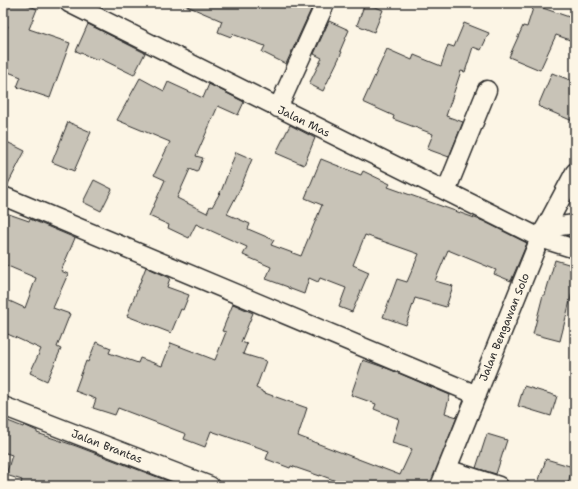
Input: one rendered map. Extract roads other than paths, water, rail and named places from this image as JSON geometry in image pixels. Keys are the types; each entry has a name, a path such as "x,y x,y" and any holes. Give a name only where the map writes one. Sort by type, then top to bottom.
{"street":[{"name":"Jalan Mas","path":"69,3 446,191 575,249"},
{"path":"278,108 325,4"},
{"path":"446,191 487,90"},
{"name":"Jalan Bengawan Solo","path":"440,486 542,233 575,172"},
{"path":"3,196 476,395"},
{"path":"542,233 575,224"},
{"name":"Jalan Brantas","path":"3,406 210,486"},
{"path":"447,469 499,486"}]}
